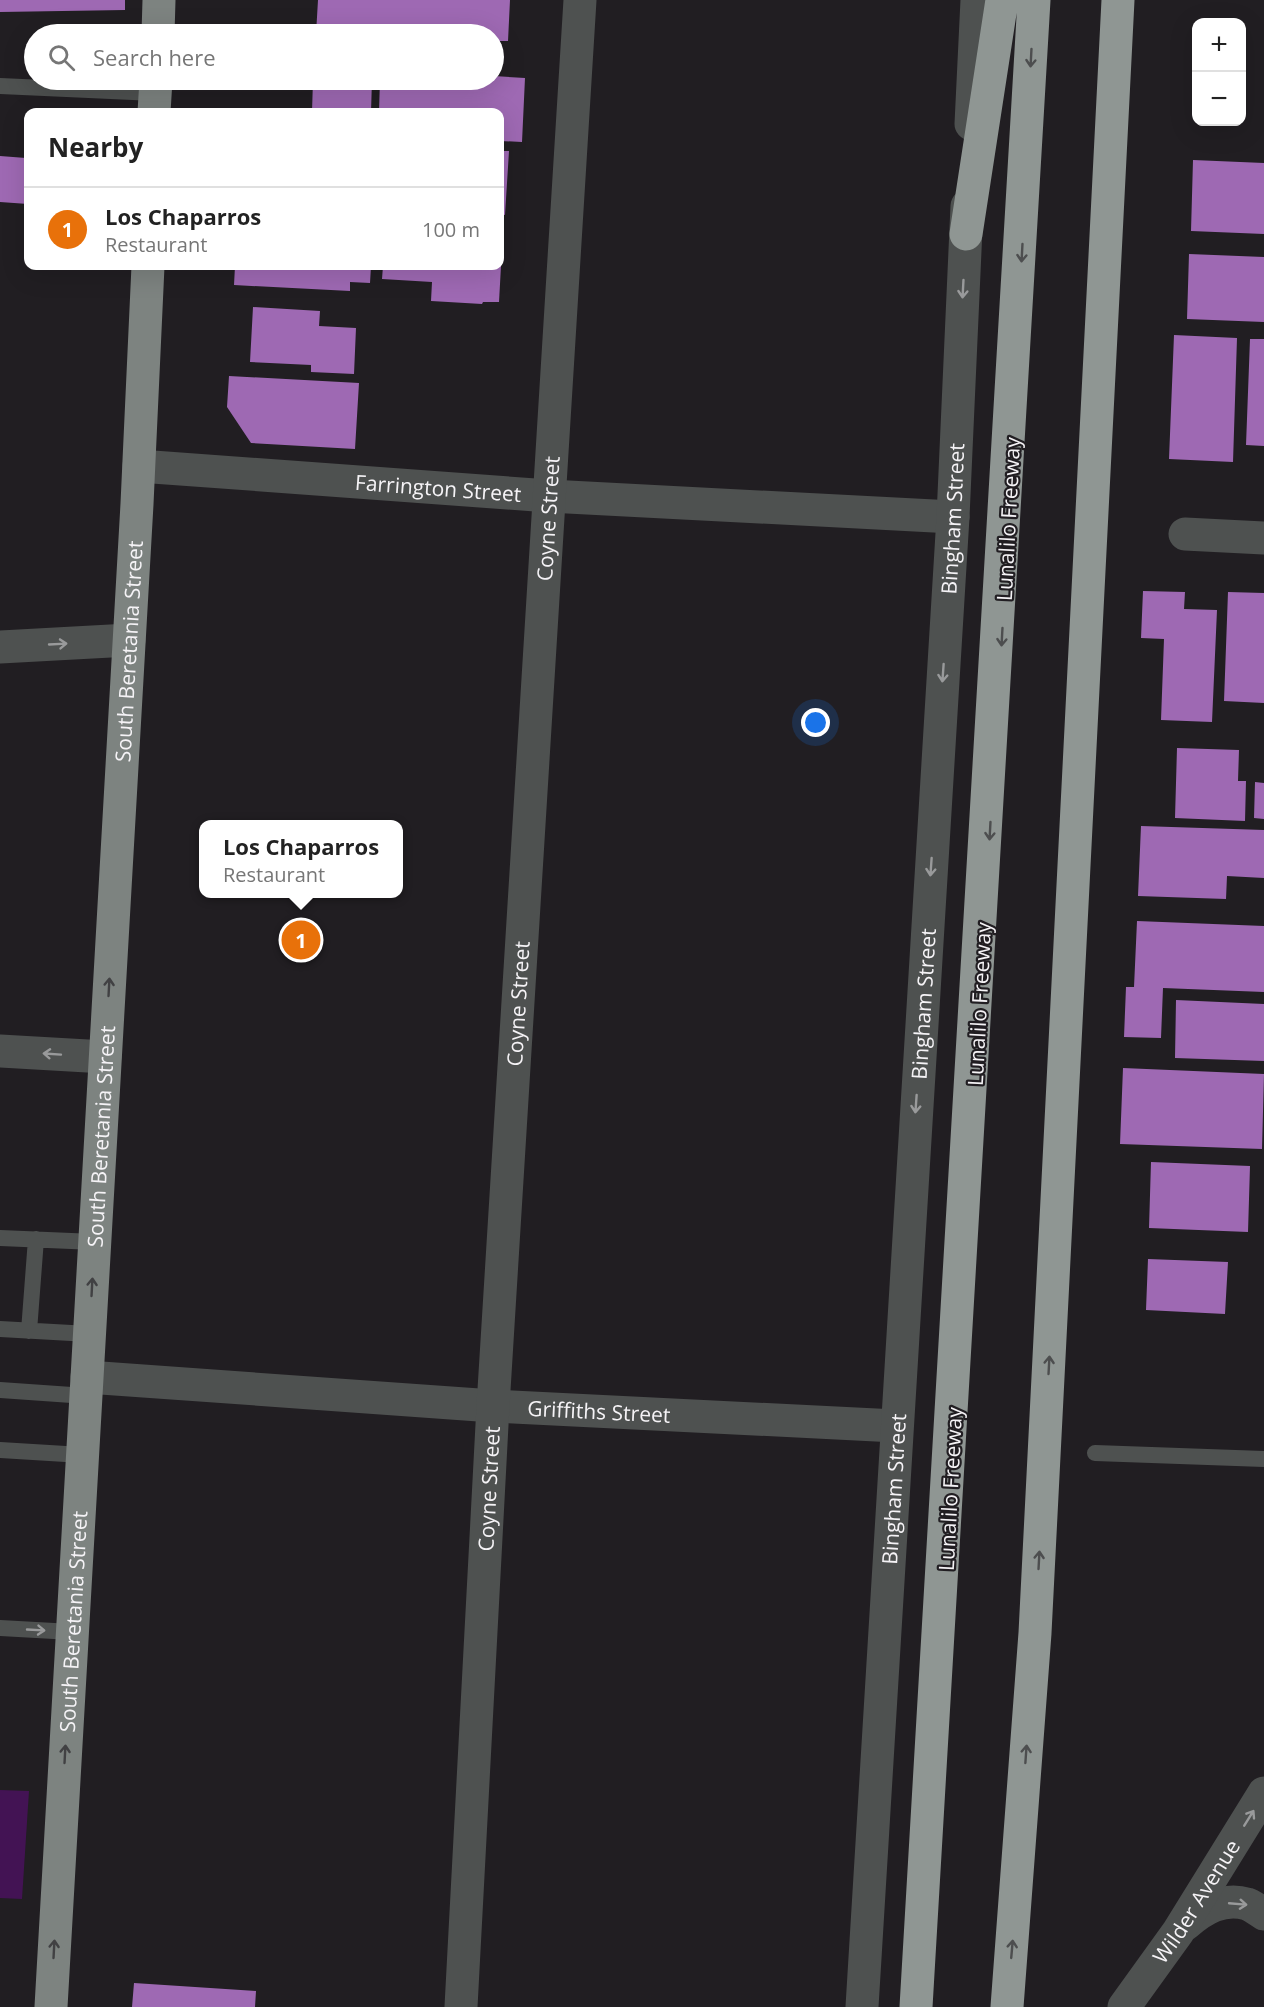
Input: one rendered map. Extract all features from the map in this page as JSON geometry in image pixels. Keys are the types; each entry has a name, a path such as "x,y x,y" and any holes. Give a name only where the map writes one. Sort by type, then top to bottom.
{"highway":[{"path":"966,234 1002,0"},
{"name":"Lunalilo Freeway","path":"916,2007 944,1591 1006,571 1034,0"},
{"path":"1007,2007 1035,1633 1118,0"}],"main road":[{"path":"158,24 159,0"},
{"name":"South Beretania Street","path":"51,2007 139,466 148,270"}],"street":[{"name":"Coyne Street","path":"461,2007 493,1406 580,0"},
{"name":"Bingham Street","path":"862,2007 953,517 977,0"},
{"name":"Farrington Street","path":"139,466 549,496 953,517"},
{"path":"1185,534 1264,538"},
{"path":"0,647 129,640"},
{"path":"0,1051 105,1057"},
{"name":"Griffiths Street","path":"86,1387 896,1426"},
{"name":"Wilder Avenue","path":"1124,2007 1178,1932 1264,1793"},
{"path":"1178,1932 1197,1914 1219,1902 1247,1904 1264,1914"}],"lane":[{"path":"0,86 24,87"},
{"path":"69,90 155,95"},
{"path":"0,1238 95,1242"},
{"path":"29,1331 36,1239"},
{"path":"0,1329 89,1334"},
{"path":"0,1390 86,1387"},
{"path":"0,1450 82,1455"},
{"path":"1095,1453 1264,1459"},
{"path":"0,1628 72,1632"}],"shaded area":[{"path":"0,1790 29,1791 22,1899 0,1898"}],"building":[{"path":"0,0 125,0 125,10 0,12"},
{"path":"318,0 510,0 508,41 504,41 504,24 317,24"},
{"path":"504,77 525,78 522,142 504,141 504,108 379,108 380,90 504,90"},
{"path":"313,90 372,90 371,108 312,108"},
{"path":"504,151 509,151 505,215"},
{"path":"0,156 24,158 24,204 0,202"},
{"path":"1193,160 1264,163 1264,234 1191,231"},
{"path":"1189,254 1264,257 1264,322 1187,319"},
{"path":"235,270 371,270 370,283 350,282 350,291 234,285"},
{"path":"383,270 501,270 499,302 483,302 482,304 431,301 432,282 382,279"},
{"path":"253,307 320,311 319,326 356,328 354,374 311,372 311,365 250,362"},
{"path":"1174,335 1237,338 1233,462 1169,459"},
{"path":"1250,339 1264,339 1264,446 1246,445"},
{"path":"229,376 359,383 355,449 251,443 227,407"},
{"path":"1143,591 1185,592 1184,609 1217,610 1212,722 1161,720 1164,639 1141,638"},
{"path":"1228,592 1264,593 1264,703 1224,701"},
{"path":"1177,748 1239,750 1238,781 1246,781 1245,821 1175,818"},
{"path":"1255,782 1264,783 1264,819 1254,818"},
{"path":"1141,826 1264,830 1264,878 1227,876 1226,899 1138,896"},
{"path":"1137,921 1264,926 1264,992 1163,988 1161,1038 1124,1037 1126,987 1134,987"},
{"path":"1176,1000 1264,1004 1264,1061 1175,1058"},
{"path":"1123,1068 1264,1074 1262,1149 1120,1144"},
{"path":"1151,1162 1250,1166 1248,1232 1149,1228"},
{"path":"1148,1259 1228,1262 1225,1314 1146,1310"},
{"path":"134,1983 256,1991 255,2007 132,2007"}],"place":[{"name":"Los Chaparros","path":"301,940"}]}
